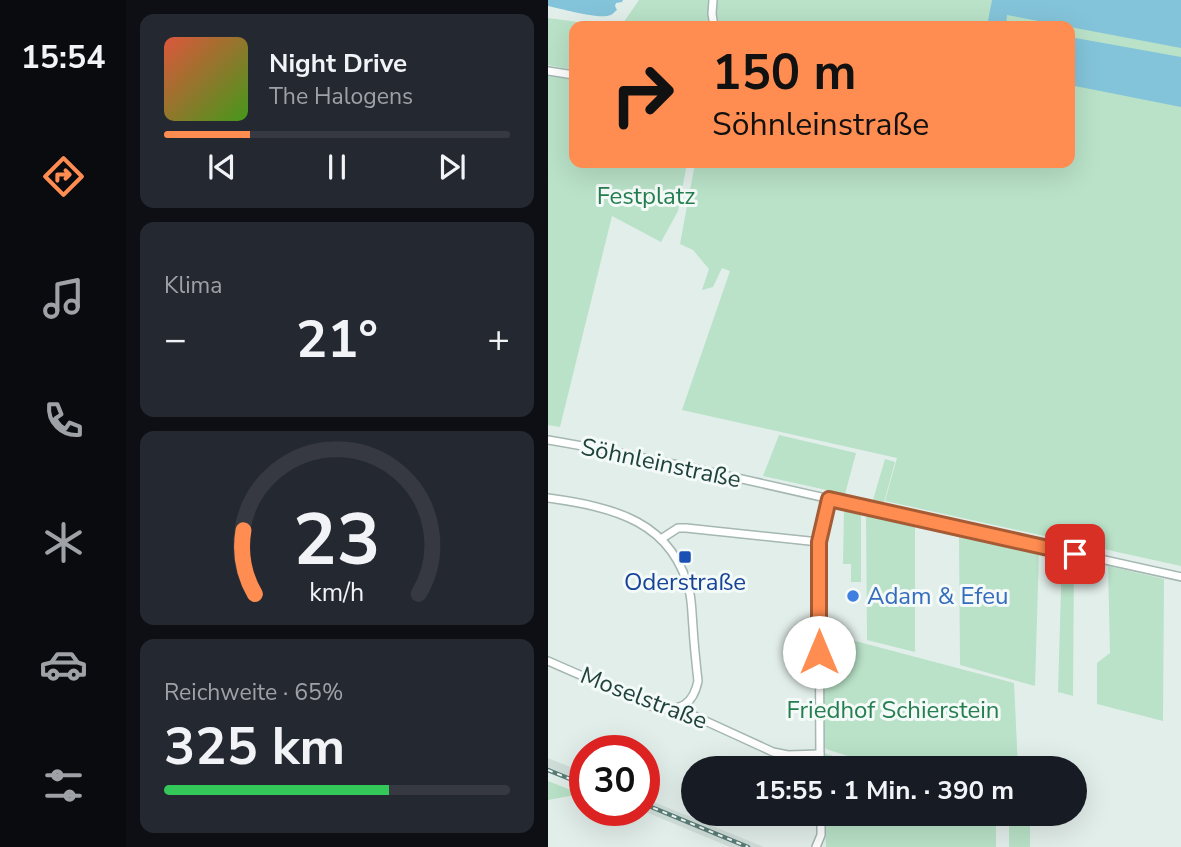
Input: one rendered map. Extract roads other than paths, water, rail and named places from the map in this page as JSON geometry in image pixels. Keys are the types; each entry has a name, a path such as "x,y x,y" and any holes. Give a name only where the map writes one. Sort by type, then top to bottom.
{"street":[{"path":"712,0 713,21"},
{"path":"548,71 569,74"},
{"name":"Söhnleinstraße","path":"548,440 774,486 797,494 812,495 1181,577"},
{"path":"548,498 619,512 650,529 669,548 682,569 691,601 697,681 692,699 681,707"},
{"path":"820,754 819,542 829,499"},
{"path":"661,539 678,528 686,527 819,542"},
{"name":"Moselstraße","path":"548,661 650,706 668,710 681,707 687,713 773,752 788,755 820,754"},
{"path":"816,847 821,826"}],"water":[{"path":"548,0 623,0 616,3 617,10 613,14 601,16 548,6"},
{"path":"992,0 1181,0 1181,48 1075,28 1075,21 1039,21 1007,15 1006,21 988,21"},
{"path":"1075,38 1181,57 1181,107 1075,86"}],"railway":[{"path":"548,770 569,779"},
{"path":"660,811 748,847"}],"place":[{"name":"Oderstraße","path":"685,557"},
{"name":"Adam & Efeu","path":"853,596"}],"park label":[{"name":"Festplatz","path":"646,196"},
{"name":"Friedhof Schierstein","path":"893,710"}]}
